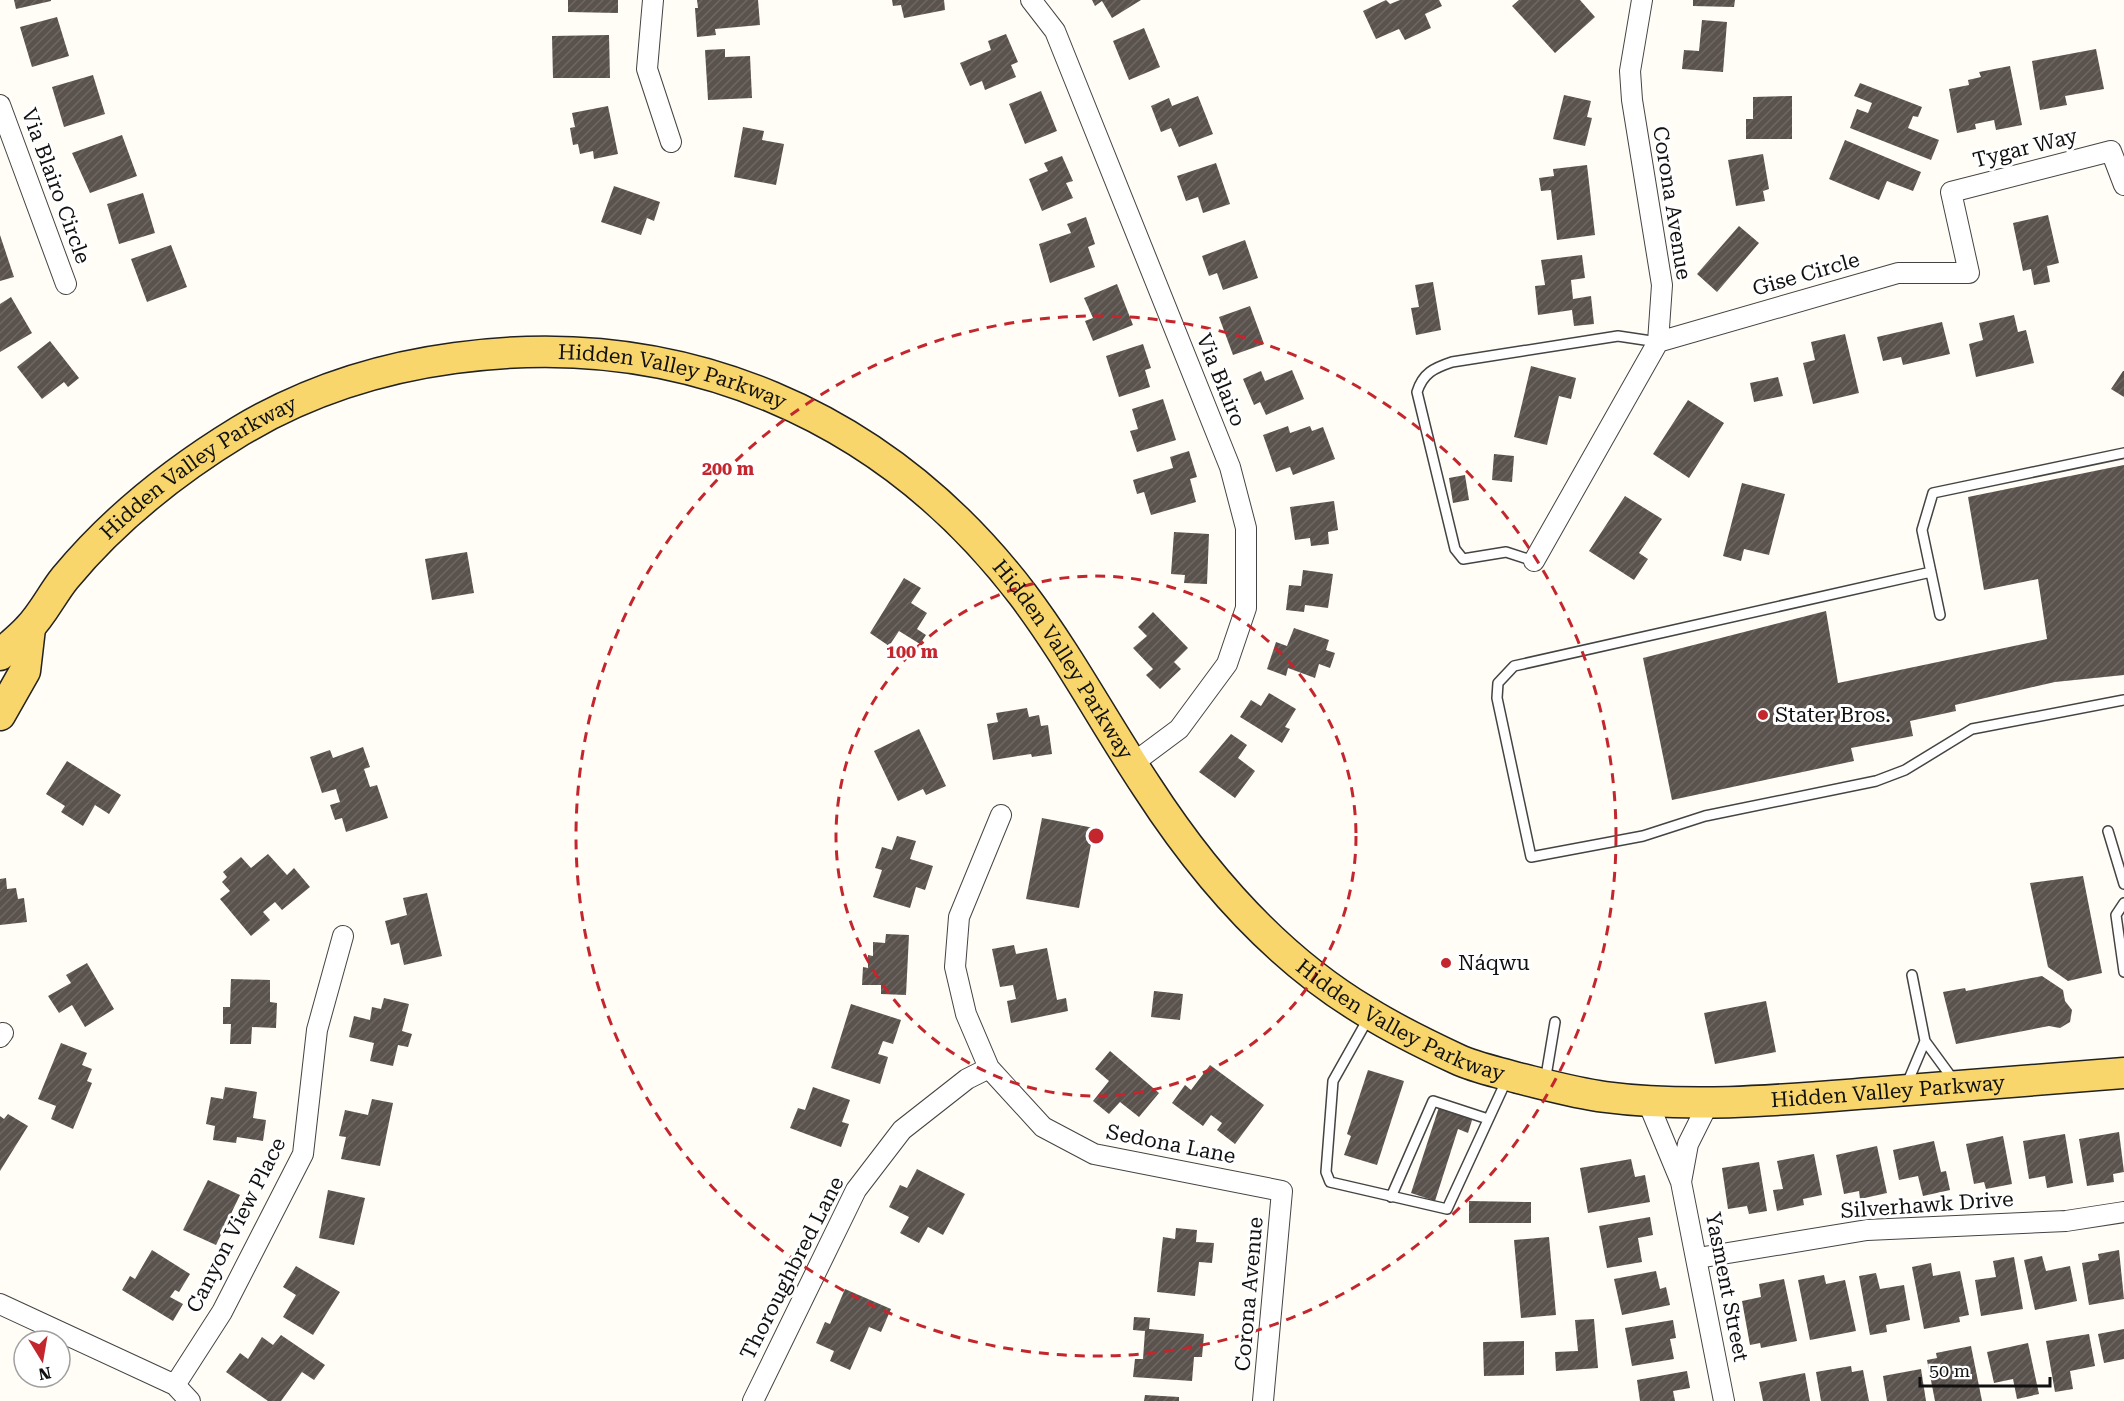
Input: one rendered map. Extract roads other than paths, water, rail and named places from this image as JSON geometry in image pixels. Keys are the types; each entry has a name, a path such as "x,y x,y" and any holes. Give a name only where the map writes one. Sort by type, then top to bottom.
{"main road":[{"name":"Hidden Valley Parkway","path":"0,655 30,628 72,571 115,526 170,480 241,431 307,397 375,374 429,361 499,352 568,350 639,358 707,373 764,393 809,414 873,450 929,494 980,544 1023,596 1132,764 1222,890 1261,931 1344,998 1370,1015 1465,1063 1545,1085 1606,1098 1709,1101 1806,1098 2124,1073"},
{"name":"Hidden Valley Parkway","path":"0,715 25,671 30,628"}],"street":[{"path":"653,0 646,69 671,142"},
{"name":"Via Blairo","path":"1031,0 1055,31 1230,466 1246,528 1246,608 1227,664 1179,729 1132,764"},
{"name":"Corona Avenue","path":"1534,561 1658,342 1662,285 1631,90 1630,71 1642,0"},
{"name":"Via Blairo Circle","path":"0,105 66,284"},
{"name":"Tygar Way","path":"1969,273 1951,192 2111,151 2124,185"},
{"name":"Gise Circle","path":"1658,342 1898,273 1969,273"},
{"name":"Sedona Lane","path":"1001,815 959,918 956,967 966,1014 989,1068 1043,1128 1094,1154 1282,1191"},
{"name":"Canyon View Place","path":"175,1385 222,1312 303,1154 317,1030 343,936"},
{"name":"Thoroughbred Lane","path":"753,1401 856,1190 902,1130 967,1079 989,1068"},
{"name":"Yasment Street","path":"1647,1100 1681,1182 1698,1257 1724,1401"},
{"name":"Yasment Street","path":"1681,1182 1688,1144 1709,1101"},
{"name":"Corona Avenue","path":"1263,1401 1282,1191"},
{"name":"Silverhawk Drive","path":"1698,1257 1867,1230 2066,1221 2124,1212"},
{"path":"0,1304 175,1385 190,1401"}],"lane":[{"path":"1534,561 1506,552 1463,559 1455,549 1417,392 1421,379 1432,369 1452,362 1618,336 1658,342"},
{"path":"1940,615 1922,530 1933,493 2124,453"},
{"path":"1931,572 1514,666 1498,683 1497,698 1531,857 1643,836 1705,816 1876,781 1905,770 1972,729 2124,700"},
{"path":"2108,831 2124,884"},
{"path":"2124,903 2116,915 2124,972"},
{"path":"1912,975 1925,1041 1958,1086"},
{"path":"1370,1015 1333,1081 1326,1172 1330,1182 1447,1209 1508,1075"},
{"path":"1545,1085 1555,1022"},
{"path":"1904,1090 1925,1041"},
{"path":"1391,1197 1433,1101 1439,1101 1488,1119"}],"place":[{"name":"Stater Bros.","path":"1763,715"},
{"name":"Náqwu","path":"1446,963"}]}
